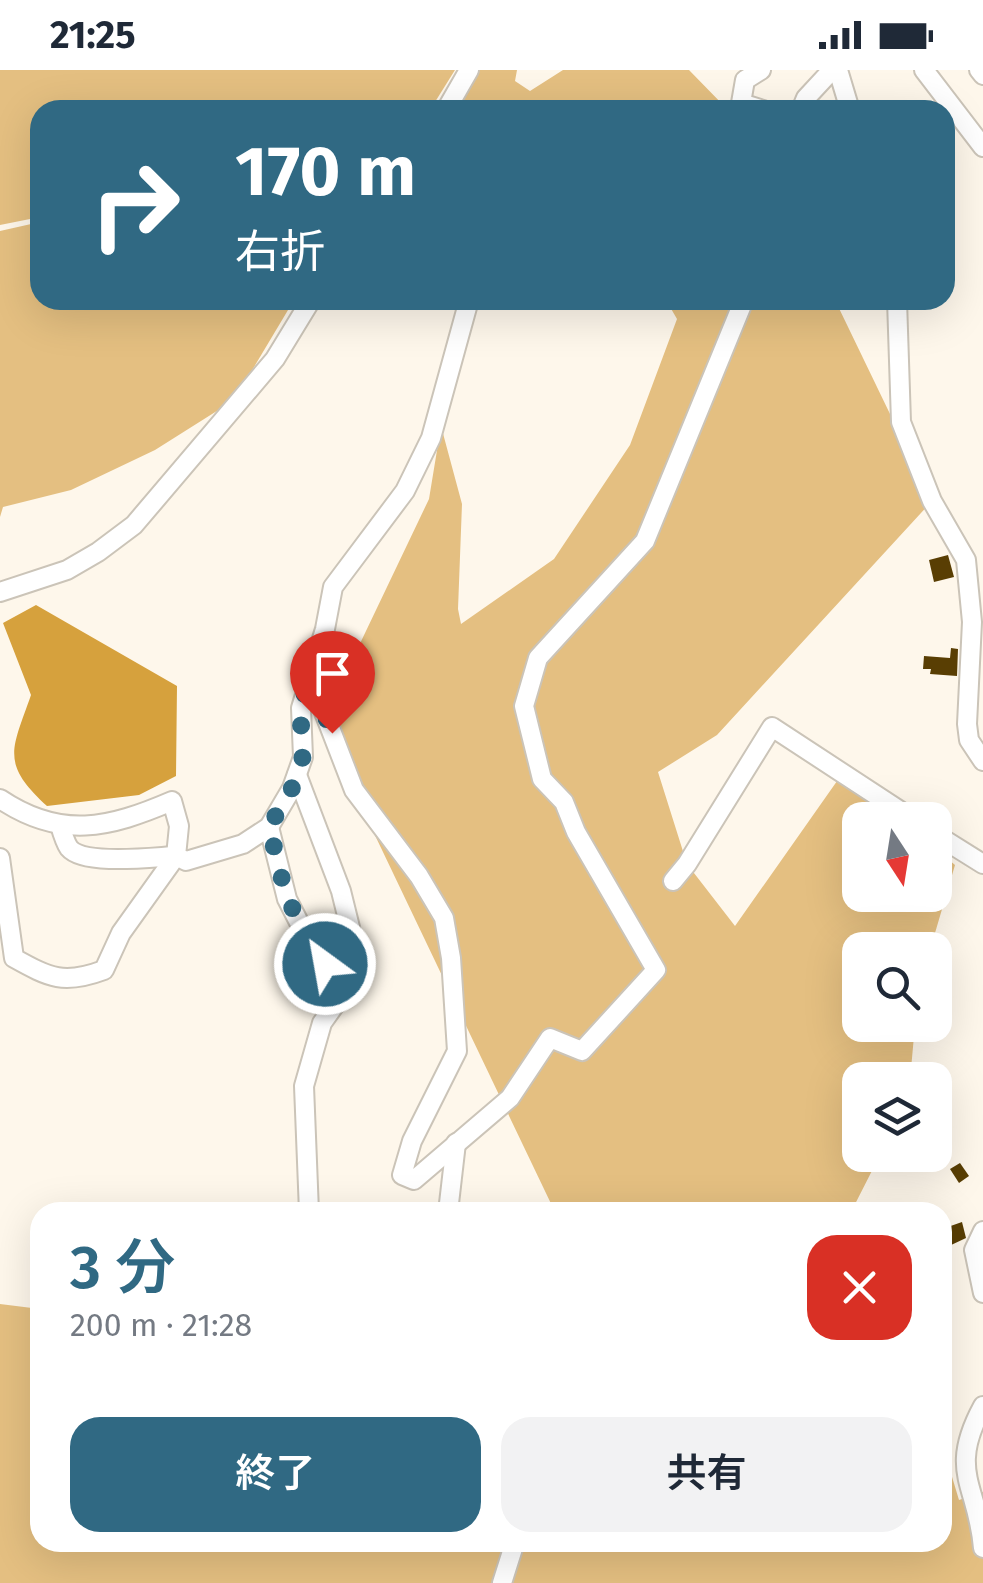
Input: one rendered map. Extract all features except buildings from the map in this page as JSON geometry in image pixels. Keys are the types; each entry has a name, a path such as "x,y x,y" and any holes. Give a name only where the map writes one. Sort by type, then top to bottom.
{"street":[{"path":"452,100 470,70"},
{"path":"742,100 745,80 761,70"},
{"path":"805,100 835,70 846,100"},
{"path":"924,70 947,100"},
{"path":"955,110 983,147"},
{"path":"0,592 67,570 134,525 275,359 305,310"},
{"path":"60,825 75,853 112,859 176,856 186,860 243,844 269,827 303,756 300,708 325,629 333,587 406,491 431,438 466,310"},
{"path":"310,676 354,790 419,876 444,918 451,958 457,1051 412,1141 402,1175 414,1180 510,1098 550,1038 582,1050 656,970 576,832 564,802 542,779 524,706 538,658 645,541 740,310"},
{"path":"897,310 901,422 932,501 966,560 972,622 967,724 969,740 983,761"},
{"path":"672,882 772,728 886,802"},
{"path":"296,775 340,892 357,956 344,992 322,1024 304,1086 309,1202"},
{"path":"0,799 17,810 60,825 126,821 172,801 178,826 176,856 121,932 104,970 78,980 47,977 14,958 0,858"},
{"path":"269,827 287,899 306,936 344,992"},
{"path":"952,845 983,864"},
{"path":"449,1202 456,1143"},
{"path":"983,1231 974,1250 983,1292"},
{"path":"978,1414 983,1442"},
{"path":"978,1414 963,1461 982,1523 983,1548"},
{"path":"502,1583 512,1552"}],"shaded area":[{"path":"0,70 455,70 436,100 30,100 30,219 0,225"},
{"path":"479,70 517,70 515,81 530,91 563,70 689,70 718,100 461,100"},
{"path":"30,224 30,310 288,310 251,372 220,409 155,450 71,490 3,507 0,517 0,231"},
{"path":"672,310 840,310 932,501 717,735 658,772 687,864 735,926 842,774 877,802 842,802 842,912 941,912 935,932 842,932 842,1042 913,1042 912,1062 842,1062 842,1172 871,1172 856,1202 550,1202 350,783 337,709 355,654 429,499 441,426 462,504 458,609 461,624 554,559 630,445 677,319"},
{"path":"36,605 177,686 176,776 139,795 47,806 32,791 16,766 14,755 31,695 3,623"},
{"path":"0,1304 30,1308 30,1552 952,1552 952,1477 959,1500 983,1492 983,1583 0,1583"}],"route":[{"path":"325,964 287,899 269,827 292,788 303,756 300,708 310,676 332,733"}]}
